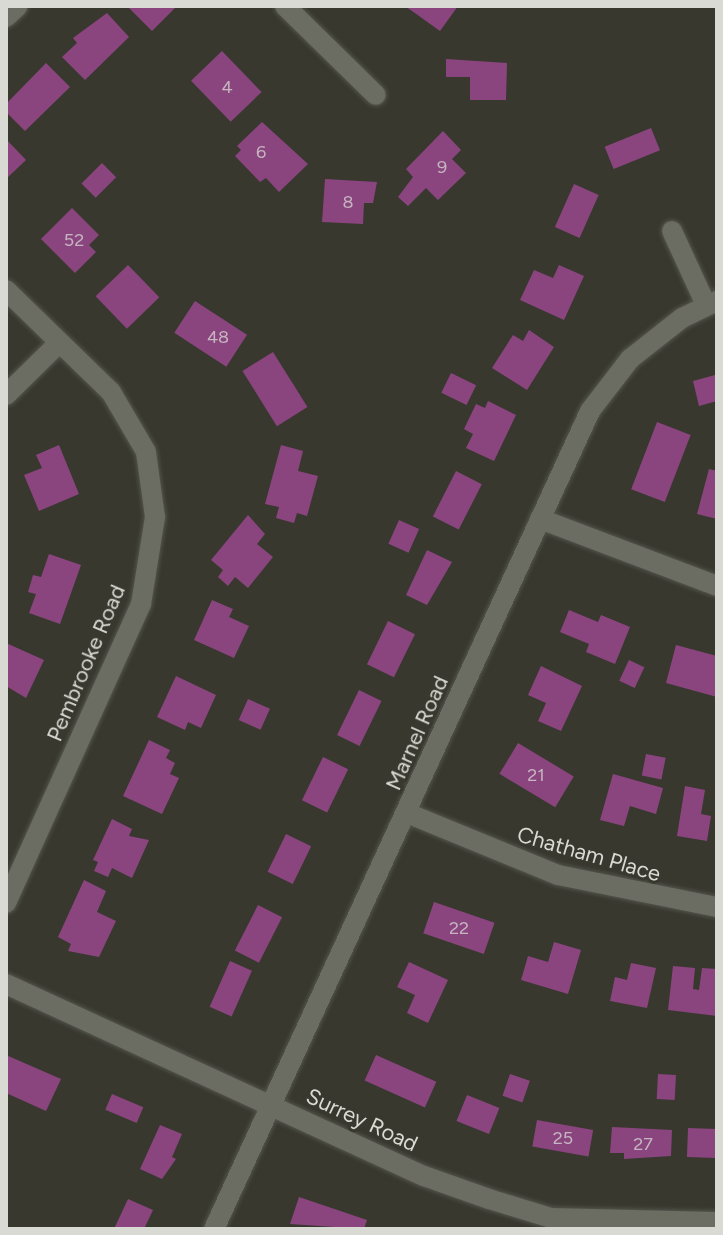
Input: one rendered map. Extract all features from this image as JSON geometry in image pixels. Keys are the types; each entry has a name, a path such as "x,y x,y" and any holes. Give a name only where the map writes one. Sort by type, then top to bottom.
{"street":[{"path":"6,17 18,6"},
{"path":"285,6 376,95"},
{"path":"672,231 711,303"},
{"name":"Pembrooke Road","path":"6,290 111,392 146,452 155,517 141,604 6,903"},
{"name":"Marnel Road","path":"214,1229 540,519 604,389 652,340 711,303"},
{"path":"6,395 59,343"},
{"path":"540,519 717,586"},
{"name":"Chatham Place","path":"407,813 558,875 717,907"},
{"name":"Surrey Road","path":"6,984 424,1176 550,1224 717,1222"}],"building":[{"path":"127,6 177,6 152,31"},
{"path":"405,6 458,6 440,31"},
{"path":"107,13 129,37 85,80 62,57 77,43 73,38"},
{"path":"222,51 262,92 231,122 191,81"},
{"path":"446,59 507,63 506,100 470,100 470,77 446,77"},
{"path":"46,63 70,87 25,131 6,112 6,104"},
{"path":"262,122 308,164 279,192 266,178 260,182 235,156 241,150 237,146"},
{"path":"651,128 660,150 614,169 605,147"},
{"path":"443,131 461,150 452,159 466,173 438,200 426,188 408,206 398,197 413,177 406,169"},
{"path":"6,139 26,160 6,179"},
{"path":"102,163 116,177 96,198 81,184"},
{"path":"325,179 377,182 373,203 364,203 363,224 322,222"},
{"path":"574,184 599,195 580,238 555,227"},
{"path":"72,208 99,235 89,245 96,252 75,273 41,239"},
{"path":"128,265 159,297 127,329 96,296"},
{"path":"559,265 584,276 564,320 520,300 534,270 553,278"},
{"path":"195,301 247,335 226,367 174,333"},
{"path":"529,330 554,347 527,390 492,368 513,335 523,341"},
{"path":"273,352 307,407 277,426 242,371"},
{"path":"451,373 476,385 467,405 441,393"},
{"path":"715,375 717,401 699,406 693,381"},
{"path":"488,401 516,415 494,461 466,448 473,434 464,429 476,404 485,408"},
{"path":"657,422 691,435 665,502 631,489"},
{"path":"59,445 79,494 39,511 24,475 42,468 36,455"},
{"path":"281,445 303,451 298,471 318,476 307,516 297,513 294,523 276,518 279,507 265,504"},
{"path":"709,469 717,471 717,519 697,514"},
{"path":"456,471 482,484 459,530 433,516"},
{"path":"248,515 265,534 257,544 273,557 248,588 235,577 228,586 218,577 223,570 211,560"},
{"path":"399,520 419,529 409,553 388,544"},
{"path":"427,550 452,562 427,605 406,595"},
{"path":"49,554 81,565 60,624 29,613 36,594 28,592 33,575 41,577"},
{"path":"212,600 233,609 229,617 249,626 234,658 194,640"},
{"path":"569,610 598,622 601,615 630,627 615,664 586,652 589,644 560,632"},
{"path":"388,621 415,634 394,677 367,664"},
{"path":"6,643 44,660 26,698 6,686"},
{"path":"676,645 717,656 717,697 666,683"},
{"path":"629,660 644,667 635,688 619,681"},
{"path":"541,666 582,686 561,731 538,721 546,703 528,695"},
{"path":"176,676 216,695 201,728 188,722 185,730 157,717"},
{"path":"359,690 381,701 360,746 337,735"},
{"path":"248,699 270,709 261,730 239,720"},
{"path":"149,740 170,750 166,758 175,763 170,774 179,778 162,814 123,796"},
{"path":"518,743 574,776 555,807 499,774"},
{"path":"646,754 666,758 661,779 642,776"},
{"path":"323,757 348,769 327,812 302,800"},
{"path":"613,774 663,788 656,814 630,806 624,826 600,820"},
{"path":"685,786 705,790 701,814 711,816 707,841 677,836"},
{"path":"112,819 132,829 129,836 149,840 132,878 112,868 108,877 94,871 98,862 93,860"},
{"path":"286,834 311,846 293,884 268,872"},
{"path":"84,880 106,891 97,912 116,921 99,957 68,951 71,944 58,937"},
{"path":"434,902 495,923 484,954 423,933"},
{"path":"258,905 282,917 259,963 235,950"},
{"path":"554,942 581,950 568,994 521,980 528,956 548,962"},
{"path":"230,961 252,971 232,1016 210,1007"},
{"path":"409,962 448,980 428,1023 407,1013 415,995 397,987"},
{"path":"631,963 656,968 647,1008 610,1001 615,977 627,980"},
{"path":"673,966 695,968 693,989 699,990 702,968 717,969 717,1016 668,1010"},
{"path":"6,1055 61,1079 46,1111 6,1093"},
{"path":"376,1055 436,1082 425,1107 365,1081"},
{"path":"510,1074 530,1081 522,1103 503,1096"},
{"path":"658,1074 676,1075 675,1100 657,1099"},
{"path":"112,1094 143,1107 137,1123 105,1110"},
{"path":"467,1095 499,1108 489,1134 457,1121"},
{"path":"537,1120 593,1130 588,1156 532,1147"},
{"path":"160,1125 182,1134 172,1157 176,1159 162,1179 140,1169"},
{"path":"612,1127 672,1130 671,1156 624,1159 624,1153 610,1153"},
{"path":"688,1128 717,1129 716,1158 687,1157"},
{"path":"299,1197 367,1220 364,1229 290,1224"},
{"path":"128,1199 153,1210 144,1229 114,1229"}]}
